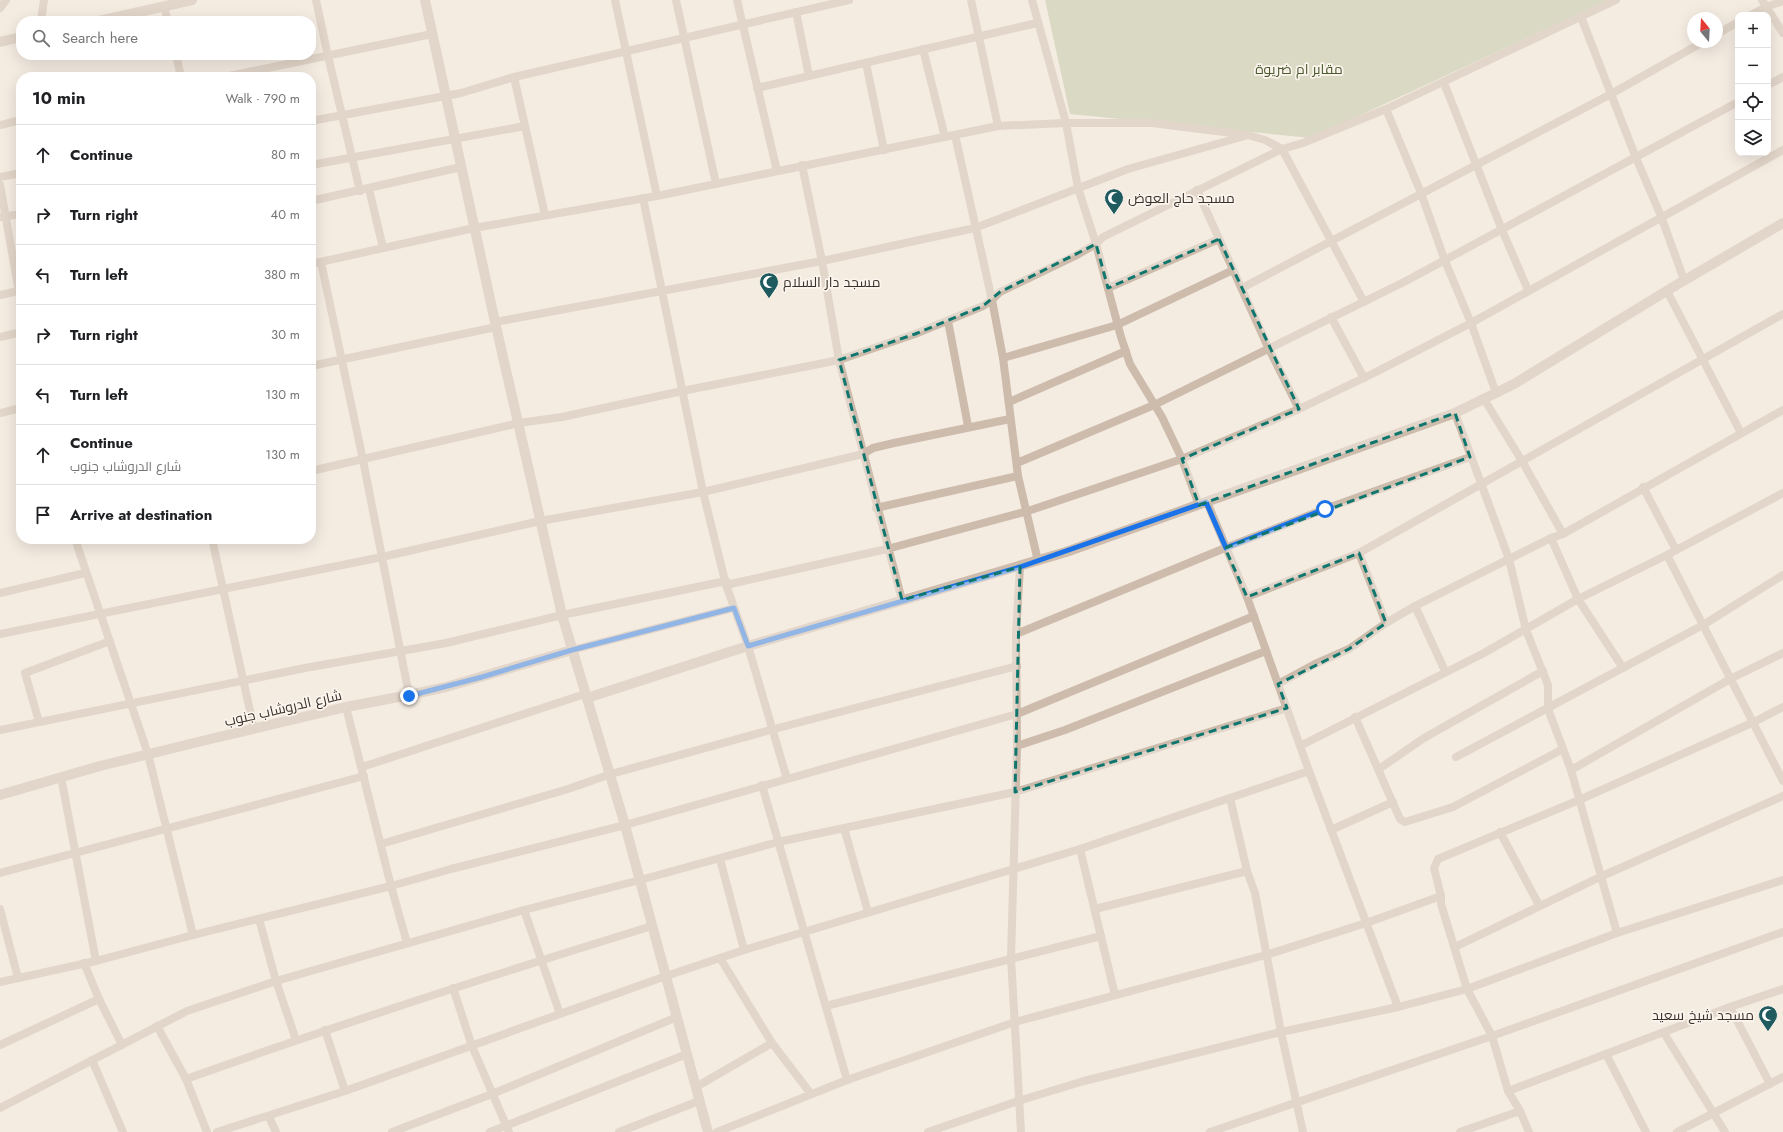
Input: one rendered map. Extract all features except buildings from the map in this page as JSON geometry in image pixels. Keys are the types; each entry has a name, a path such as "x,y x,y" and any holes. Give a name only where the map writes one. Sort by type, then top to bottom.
{"street":[{"path":"0,8 6,0"},
{"path":"42,16 44,0"},
{"path":"123,16 164,7 178,2 192,0"},
{"path":"316,0 341,115 360,191"},
{"path":"425,0 454,140 562,615 611,774 708,1132"},
{"path":"616,0 657,196"},
{"path":"676,0 716,184"},
{"path":"737,0 777,171"},
{"path":"316,120 468,92 514,77 849,0"},
{"path":"971,0 998,126"},
{"path":"1032,0 1037,23 1066,122 1078,188 1096,244 1117,326 1130,364 1154,405 1182,459 1226,548 1247,596 1309,771 1398,1007"},
{"path":"316,470 519,423 562,417 682,391 839,360 915,334 948,321 992,300 1000,292 1075,256 1096,244 1103,237 1282,149 1303,143 1386,109 1444,83 1616,0"},
{"path":"1754,12 1764,3 1783,1"},
{"path":"1764,3 1783,33"},
{"path":"164,7 167,16"},
{"path":"796,12 809,76"},
{"path":"1581,17 1636,158 1661,216 1684,280"},
{"path":"757,88 1037,23"},
{"path":"1723,31 1735,24"},
{"path":"316,58 432,34"},
{"path":"0,42 16,38"},
{"path":"1242,288 1611,94 1692,48"},
{"path":"924,49 945,137"},
{"path":"177,60 180,72"},
{"path":"249,72 308,60"},
{"path":"866,63 884,150"},
{"path":"514,77 545,215"},
{"path":"1770,84 1783,77"},
{"path":"1444,83 1502,230 1528,290"},
{"path":"1017,463 1154,405 1268,347 1364,302 1445,261 1735,104"},
{"path":"1386,109 1421,193 1445,261 1471,323 1496,393"},
{"path":"0,125 16,121"},
{"path":"316,263 474,228 657,196 802,165 884,150 998,126 1066,122 1152,123 1248,135 1265,140 1282,149 1364,302"},
{"path":"316,164 352,159 525,126"},
{"path":"955,135 992,300 1003,358 1018,476 1028,511 1038,561"},
{"path":"316,365 496,324 822,260 975,228 1137,166 1248,135"},
{"path":"0,730 243,681 400,652 503,630 562,615 726,583 887,549 1028,511 1182,459 1299,409 1364,378 1471,323 1661,216 1783,150"},
{"path":"802,165 822,260 839,360 876,508 902,600"},
{"path":"316,200 461,167"},
{"path":"0,177 16,174"},
{"path":"0,185 3,217 16,254"},
{"path":"369,189 383,248"},
{"path":"1197,190 1268,347 1299,409"},
{"path":"643,198 703,492 726,583 748,646 774,729 787,779"},
{"path":"3,217 16,215"},
{"path":"362,767 748,646 902,600 1020,567 1203,504 1455,413 1496,393 1684,280 1783,223"},
{"path":"1108,288 1219,239"},
{"path":"321,262 363,460 409,696"},
{"path":"1003,358 1117,326 1233,270"},
{"path":"0,295 16,291"},
{"path":"1666,291 1741,433"},
{"path":"1247,596 1359,553 1783,314"},
{"path":"1331,317 1364,378"},
{"path":"948,321 968,426"},
{"path":"0,337 16,333"},
{"path":"1009,402 1126,351"},
{"path":"1484,399 1522,461 1563,534"},
{"path":"0,413 16,409"},
{"path":"1278,684 1315,664 1349,649 1386,623 1415,606 1551,538 1563,534 1783,410"},
{"path":"1455,413 1509,559 1526,630 1548,685 1548,709 1570,770 1616,933"},
{"path":"0,634 382,557 540,521 703,492 863,454 883,446 968,426 1010,419"},
{"path":"1016,634 1325,509 1470,457"},
{"path":"876,508 1018,476"},
{"path":"1643,488 1676,550"},
{"path":"1300,746 1526,630 1578,599 1667,555 1783,493"},
{"path":"1551,538 1578,599 1623,668"},
{"path":"76,544 85,573 101,614 148,754 193,935"},
{"path":"213,544 254,729"},
{"path":"1359,553 1386,623"},
{"path":"1667,555 1732,678 1783,781"},
{"path":"1020,567 1016,634 1017,714 1011,958 1018,1101 1021,1132"},
{"path":"0,592 85,573"},
{"path":"1456,757 1703,625 1783,575"},
{"path":"1415,606 1445,671"},
{"path":"572,650 734,608"},
{"path":"0,982 96,961 625,825 1017,714 1254,616"},
{"path":"39,722 25,673 110,641"},
{"name":"شارع الدروشاب جنوب","path":"0,795 148,754 346,707 409,696 482,677 572,650"},
{"path":"1016,746 1080,725 1266,651"},
{"path":"1570,770 1732,678 1783,652"},
{"path":"381,844 568,789 611,774 774,729 1017,666"},
{"path":"1378,769 1424,738 1543,671"},
{"path":"346,707 391,886 407,943"},
{"path":"1529,1132 1520,1111 1508,1091 1492,1036 1467,989 1456,947 1441,904 1441,896 1434,868 1438,859 1579,800 1754,722 1783,707"},
{"path":"0,1108 187,1011 276,981 524,910 720,859 778,842 1015,792 1287,708"},
{"path":"1355,717 1400,819 1404,822 1410,822 1453,807 1563,749"},
{"path":"216,1132 269,1117 345,1091 666,976 744,950 1080,849 1309,771"},
{"path":"0,873 166,827 364,776"},
{"path":"62,777 96,961"},
{"path":"762,785 847,1080"},
{"path":"1456,947 1600,876 1783,796"},
{"path":"1230,798 1247,871 1255,892 1281,1032 1303,1132"},
{"path":"1331,830 1393,802"},
{"path":"844,828 868,912"},
{"path":"1500,832 1539,905"},
{"path":"1080,849 1114,995"},
{"path":"720,859 744,950"},
{"path":"1095,909 1247,871"},
{"path":"930,1132 1018,1101 1084,1082 1281,1032 1398,1007 1467,989 1616,933 1783,880"},
{"path":"717,1132 847,1080 1015,1022 1266,955 1366,924 1441,896"},
{"path":"0,909 18,978"},
{"path":"524,910 540,960 560,1014"},
{"path":"259,919 276,981 296,1040"},
{"path":"186,1079 325,1030 540,960 652,926"},
{"path":"1210,1132 1492,1036 1783,932"},
{"path":"826,1006 1101,936"},
{"path":"720,958 772,1043 811,1094"},
{"path":"84,963 99,999 122,1045"},
{"path":"453,988 472,1046 508,1129"},
{"path":"1508,1091 1730,1007 1783,989"},
{"path":"0,1045 99,999"},
{"path":"1730,1007 1770,1084"},
{"path":"392,1132 492,1094 677,1017"},
{"path":"157,1026 186,1079 207,1132"},
{"path":"325,1030 345,1091"},
{"path":"1664,1032 1725,1132"},
{"path":"696,1087 772,1043"},
{"path":"490,1132 508,1129 687,1054"},
{"path":"1606,1054 1646,1132"},
{"path":"92,1060 123,1132"},
{"path":"1677,1132 1712,1112 1737,1102 1783,1077"},
{"path":"619,1132 699,1101"},
{"path":"1460,1132 1520,1111"},
{"path":"269,1117 276,1132"}],"highlighted area":[{"path":"1219,239 1299,409 1182,459 1199,505 1455,413 1470,457 1225,548 1247,597 1359,553 1386,623 1349,649 1278,684 1287,708 1015,792 1020,567 902,600 839,360 915,334 983,306 1000,292 1096,244 1108,288"}],"green space":[{"name":"مقابر ام ضريوة","path":"1045,0 1609,0 1311,138 1070,114"}],"place":[{"name":"مسجد حاج العوض","path":"1114,215"},
{"name":"مسجد دار السلام","path":"769,299"},
{"name":"مسجد شيخ سعيد","path":"1768,1032"}],"route":[{"path":"409,696 540,661 572,650 734,608 748,646 902,600 1020,567 1104,539 1206,502 1226,548 1325,509"}]}
